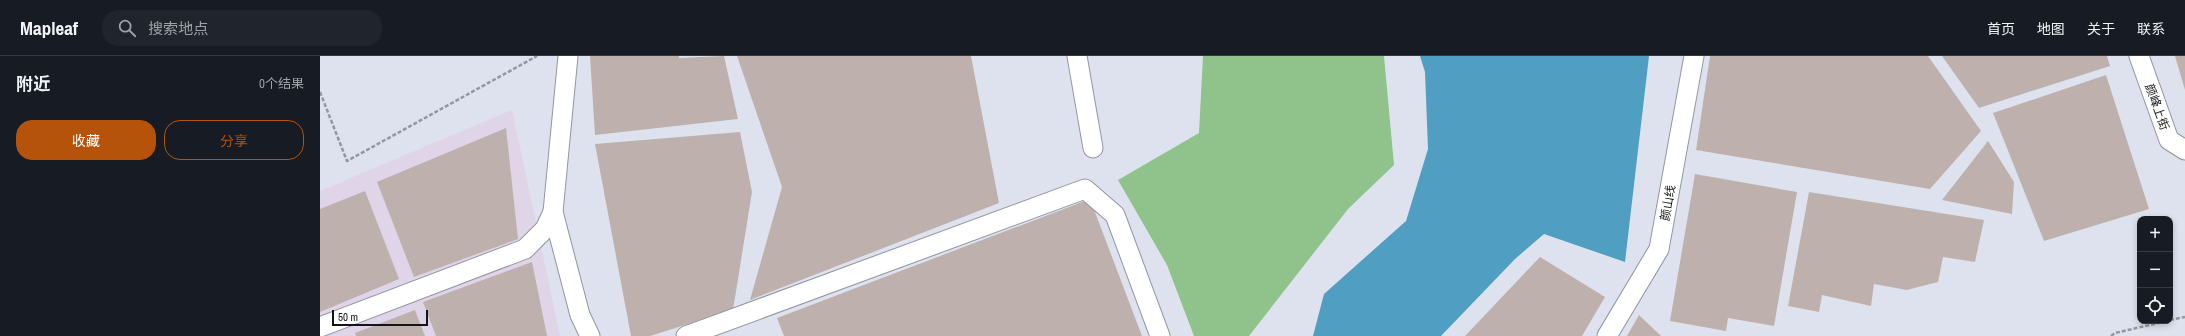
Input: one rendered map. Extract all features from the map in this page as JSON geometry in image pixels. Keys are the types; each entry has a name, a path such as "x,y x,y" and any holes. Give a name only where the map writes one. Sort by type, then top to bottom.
{"street":[{"path":"320,327 525,249 545,229 553,212 568,56"},
{"path":"1077,56 1093,148"},
{"name":"颜山线","path":"1607,336 1659,250 1694,56"},
{"name":"颜峰上街","path":"2139,56 2169,140 2185,150"},
{"path":"686,336 1086,189 1115,215 1160,336"},
{"path":"553,212 580,315 590,336"}],"path":[{"path":"320,92 347,161 537,56"},
{"path":"2173,319 2185,317"},
{"path":"2111,336 2115,333 2154,324"}],"shaded area":[{"path":"512,110 560,336 320,336 320,191"}],"green space":[{"path":"1203,56 1384,56 1394,165 1348,209 1249,336 1194,336 1167,265 1118,180 1199,133"}],"water":[{"path":"1420,56 1649,56 1625,262 1544,234 1515,259 1441,336 1313,336 1324,294 1406,221 1428,149 1425,72"}],"building":[{"path":"590,56 679,56 679,58 724,56 738,119 595,135"},
{"path":"737,56 971,56 999,203 750,300 782,187"},
{"path":"1710,56 1928,56 1981,131 1930,189 1696,150"},
{"path":"1942,56 2107,56 2110,66 1979,108"},
{"path":"2175,56 2185,56 2185,90"},
{"path":"2106,75 2149,209 2044,241 1993,113"},
{"path":"506,128 518,239 414,277 377,182"},
{"path":"740,132 752,192 733,310 650,336 631,336 595,144"},
{"path":"1988,141 2014,182 2012,214 1942,200"},
{"path":"1695,174 1797,192 1774,326 1728,318 1726,331 1670,321"},
{"path":"365,191 399,279 320,312 320,209"},
{"path":"1809,192 1984,220 1975,262 1943,257 1938,282 1907,290 1874,284 1871,306 1822,295 1819,312 1788,306"},
{"path":"1090,199 1142,336 784,336 777,318"},
{"path":"1540,257 1605,297 1582,336 1465,336"},
{"path":"532,262 547,336 436,336 423,302"},
{"path":"415,310 425,336 356,336 355,333"},
{"path":"1639,315 1661,336 1627,336"}]}
